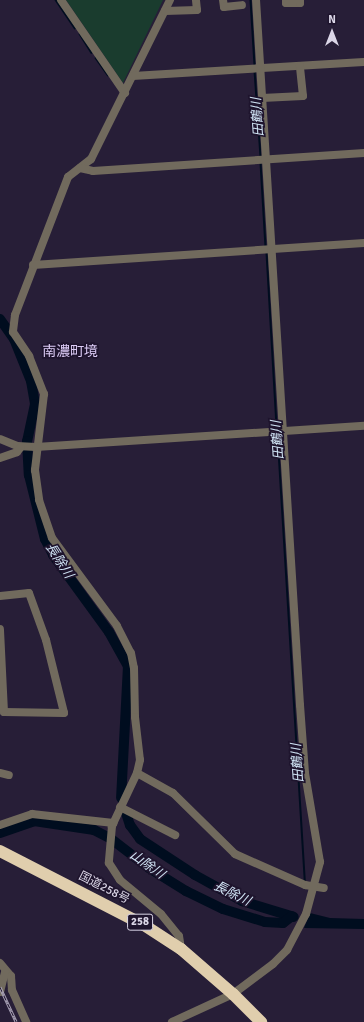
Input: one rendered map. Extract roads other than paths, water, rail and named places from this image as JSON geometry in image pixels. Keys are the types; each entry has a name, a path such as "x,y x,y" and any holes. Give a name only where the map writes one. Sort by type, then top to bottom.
{"highway":[{"name":"国道258号","path":"0,851 101,901 144,925 181,950 233,994 261,1022"}],"street":[{"path":"61,0 125,94"},
{"path":"170,0 125,94 91,159 68,178 33,265 15,315 13,332 29,356 44,394 34,447 35,470 39,500 52,538 117,626 131,653 140,760 137,773 113,824 109,863 114,874 161,914 179,936 181,950"},
{"path":"165,11 197,10 196,0"},
{"path":"223,0 224,7 242,6"},
{"path":"172,1022 233,994 273,964 292,941 306,914 320,862 311,806 302,728 279,431 262,158 262,98 256,67 256,0"},
{"path":"286,0 286,3 300,3 300,0"},
{"path":"133,76 256,67 364,62"},
{"path":"262,98 303,96 300,66"},
{"path":"80,168 93,171 262,158 364,153"},
{"path":"33,265 364,243"},
{"path":"0,438 22,447 34,447 364,426"},
{"path":"0,458 17,452 22,447"},
{"path":"0,596 30,593 46,640 64,713 20,713 4,712 1,710 0,629"},
{"path":"0,773 9,775"},
{"path":"137,773 172,793 235,854 305,885 324,888"},
{"path":"120,807 175,836"},
{"path":"0,825 32,814 113,824"},
{"path":"0,962 5,972 11,976 12,990 26,1022"},
{"path":"0,992 5,972"}],"water":[{"path":"310,913 330,918 364,919 364,929 304,928"}],"waterway":[{"path":"56,0 75,28"},
{"name":"田鶴川","path":"251,0 255,66"},
{"path":"80,34 92,53"},
{"path":"96,58 108,75"},
{"name":"田鶴川","path":"255,71 261,157"},
{"name":"田鶴川","path":"261,163 266,247"},
{"name":"田鶴川","path":"267,253 277,429"},
{"name":"長除川","path":"0,319 14,339 31,381 35,404 27,441 29,475 45,539 53,555 109,632 128,666 121,798"},
{"name":"田鶴川","path":"278,435 305,880"},
{"name":"長除川","path":"126,813 130,825 140,839 195,875 242,901 294,917"},
{"name":"山除川","path":"0,833 34,821 94,830 110,838 149,868 186,891 223,909 265,922 283,923 292,916"}],"railway":[{"path":"0,987 16,1022"}],"district":[{"name":"南濃町境","path":"70,352"}]}
